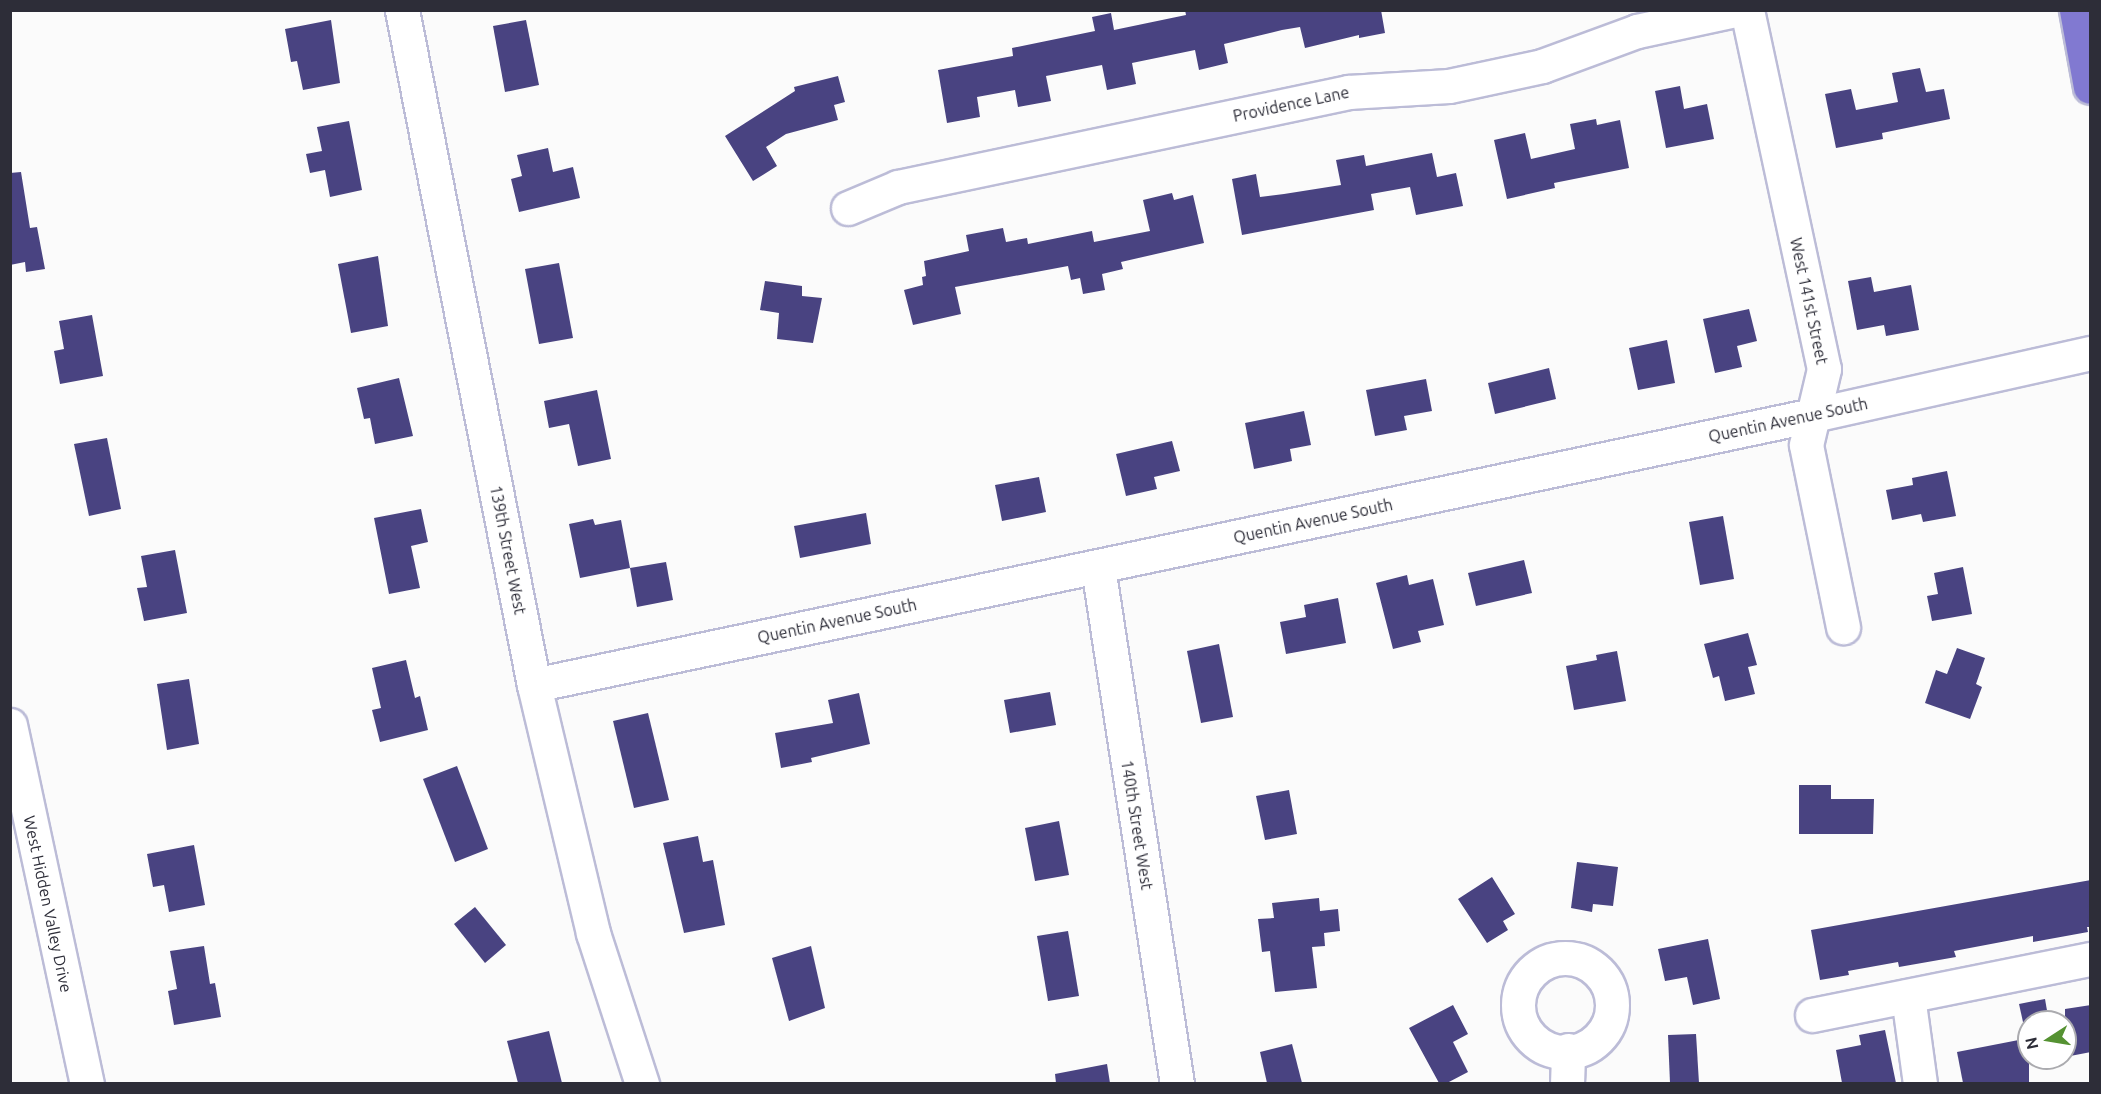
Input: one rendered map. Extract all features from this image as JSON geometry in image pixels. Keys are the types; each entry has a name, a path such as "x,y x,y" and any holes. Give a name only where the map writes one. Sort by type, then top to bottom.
{"highway":[{"path":"2076,10 2091,87"}],"street":[{"name":"139th Street West","path":"402,10 534,685 593,933 642,1083"},
{"name":"Providence Lane","path":"848,208 898,187 1348,92 1449,86 1542,66 1569,58 1637,31 1735,10"},
{"name":"West 141st Street","path":"1747,10 1824,369 1806,445 1843,627"},
{"name":"Quentin Avenue South","path":"534,685 1813,415 2091,353"},
{"name":"140th Street West","path":"1098,567 1177,1083"},
{"name":"West Hidden Valley Drive","path":"12,743 87,1083"},
{"path":"1812,1015 2091,959"},
{"path":"1908,996 1920,1083"},
{"path":"1567,1083 1568,1050"}],"building":[{"path":"1185,10 1381,10 1385,33 1359,38 1359,35 1305,48 1300,27 1282,30 1224,44 1228,63 1199,70 1195,50 1132,63 1136,84 1107,90 1102,65 1046,76 1051,101 1018,107 1015,90 977,97 980,117 947,123 938,70 1013,56 1012,48 1095,31 1092,17 1111,13 1114,30 1186,15"},
{"path":"331,20 340,83 303,90 297,61 291,62 285,29"},
{"path":"526,20 539,85 505,92 493,26"},
{"path":"1920,68 1926,92 1944,89 1950,119 1882,133 1883,139 1836,148 1825,94 1851,89 1856,110 1898,102 1892,73"},
{"path":"838,76 845,102 834,105 838,120 786,134 766,147 777,166 753,181 725,136 795,91 794,87"},
{"path":"1680,86 1684,109 1707,104 1714,139 1666,148 1655,91"},
{"path":"1596,119 1597,125 1620,120 1629,168 1554,183 1555,188 1507,199 1494,140 1525,133 1531,159 1575,149 1570,124"},
{"path":"349,121 362,190 330,197 325,170 310,173 306,154 322,151 317,127"},
{"path":"548,148 553,172 573,167 580,198 519,212 511,179 522,176 517,155"},
{"path":"1432,153 1437,177 1456,173 1463,206 1416,215 1410,187 1371,194 1374,210 1242,235 1232,179 1256,174 1260,197 1284,194 1341,185 1336,160 1364,155 1366,166"},
{"path":"21,172 30,228 37,227 45,269 26,272 25,262 10,265 10,173"},
{"path":"1172,193 1174,200 1193,195 1204,243 1121,262 1123,269 1102,274 1105,290 1083,294 1080,278 1071,280 1068,266 955,287 961,314 913,325 904,290 923,285 922,277 926,276 924,261 969,251 966,235 1003,228 1006,242 1027,238 1028,244 1092,231 1094,242 1150,231 1143,200"},
{"path":"378,256 388,326 351,333 338,264"},
{"path":"559,263 573,338 539,344 525,269"},
{"path":"1871,277 1874,292 1911,285 1919,330 1886,336 1884,325 1857,330 1848,281"},
{"path":"765,281 802,286 802,296 822,298 813,343 777,339 779,313 760,310"},
{"path":"1749,309 1757,341 1737,346 1742,367 1715,373 1703,319"},
{"path":"92,315 103,376 60,384 54,351 64,349 59,321"},
{"path":"1667,340 1675,383 1638,390 1629,348"},
{"path":"1549,368 1556,399 1495,414 1488,383"},
{"path":"399,378 413,436 375,444 370,418 364,419 357,388"},
{"path":"1426,379 1432,411 1404,416 1407,430 1375,436 1366,390"},
{"path":"597,390 611,459 578,466 569,424 549,428 544,401"},
{"path":"1304,411 1311,445 1290,449 1292,461 1254,469 1245,423"},
{"path":"107,438 121,509 89,516 74,444"},
{"path":"1172,441 1180,471 1154,477 1157,489 1126,496 1116,454"},
{"path":"1947,471 1956,516 1923,522 1921,514 1892,520 1886,490 1913,485 1912,478"},
{"path":"1039,477 1046,512 1002,521 995,485"},
{"path":"421,509 428,542 411,546 420,588 389,594 374,518"},
{"path":"866,513 871,544 800,558 794,526"},
{"path":"1723,516 1734,579 1700,585 1689,522"},
{"path":"593,519 595,525 621,520 630,568 580,578 569,524"},
{"path":"175,550 187,613 144,621 137,588 147,587 141,556"},
{"path":"1524,560 1532,593 1476,606 1468,573"},
{"path":"666,562 673,600 637,607 630,568"},
{"path":"1963,567 1972,614 1932,621 1927,596 1938,594 1934,573"},
{"path":"1407,575 1409,585 1433,579 1444,625 1418,631 1421,642 1393,649 1376,583"},
{"path":"1338,598 1346,643 1286,654 1280,622 1306,617 1304,605"},
{"path":"1748,633 1757,665 1748,667 1755,694 1725,701 1719,676 1713,678 1704,644"},
{"path":"1219,644 1233,717 1201,723 1187,651"},
{"path":"1957,648 1985,658 1976,684 1982,687 1970,719 1925,703 1936,670 1947,674"},
{"path":"1617,651 1626,701 1574,710 1566,666 1597,660 1596,655"},
{"path":"406,660 415,698 420,696 428,730 380,742 372,710 381,708 372,668"},
{"path":"189,679 199,744 167,750 157,684"},
{"path":"1050,692 1056,725 1010,733 1004,700"},
{"path":"859,693 870,744 811,758 812,762 781,768 775,733 833,723 828,700"},
{"path":"648,713 669,800 634,808 613,721"},
{"path":"457,766 488,849 455,862 423,779"},
{"path":"1799,785 1831,785 1831,799 1874,799 1873,834 1799,834"},
{"path":"1289,790 1297,834 1265,840 1256,796"},
{"path":"1059,821 1069,875 1035,881 1025,828"},
{"path":"698,836 703,862 713,860 725,925 684,933 663,843"},
{"path":"194,845 205,905 169,912 164,885 153,887 147,854"},
{"path":"1577,862 1618,867 1613,906 1593,904 1592,912 1571,908"},
{"path":"1492,877 1515,914 1503,921 1508,930 1487,943 1458,899"},
{"path":"2091,880 2091,927 2087,927 2088,932 2033,942 2033,936 1954,951 1956,957 1899,967 1898,962 1848,971 1849,975 1820,980 1811,930"},
{"path":"1319,898 1320,911 1338,909 1340,931 1324,933 1325,946 1312,947 1317,988 1275,992 1270,951 1262,952 1258,919 1274,918 1272,903"},
{"path":"475,907 506,945 485,963 454,924"},
{"path":"1068,931 1079,996 1048,1001 1037,936"},
{"path":"1708,939 1720,999 1693,1005 1687,977 1665,981 1658,949"},
{"path":"204,946 210,984 215,983 221,1017 174,1025 168,991 177,989 170,951"},
{"path":"811,946 825,1008 789,1021 772,958"},
{"path":"2045,999 2047,1010 2020,1010 2019,1004"},
{"path":"1453,1005 1468,1034 1453,1042 1468,1072 1447,1083 1439,1083 1409,1028"},
{"path":"2091,1005 2091,1052 2077,1055 2077,1010 2065,1009"},
{"path":"1885,1030 1896,1083 1842,1083 1836,1050 1861,1045 1859,1035"},
{"path":"549,1031 562,1083 518,1083 507,1041"},
{"path":"1696,1034 1699,1083 1670,1083 1668,1035"},
{"path":"2017,1040 2017,1070 2029,1070 2029,1083 1963,1083 1957,1052"},
{"path":"1292,1044 1302,1083 1267,1083 1260,1052"},
{"path":"1107,1064 1110,1083 1056,1083 1055,1074"}]}
